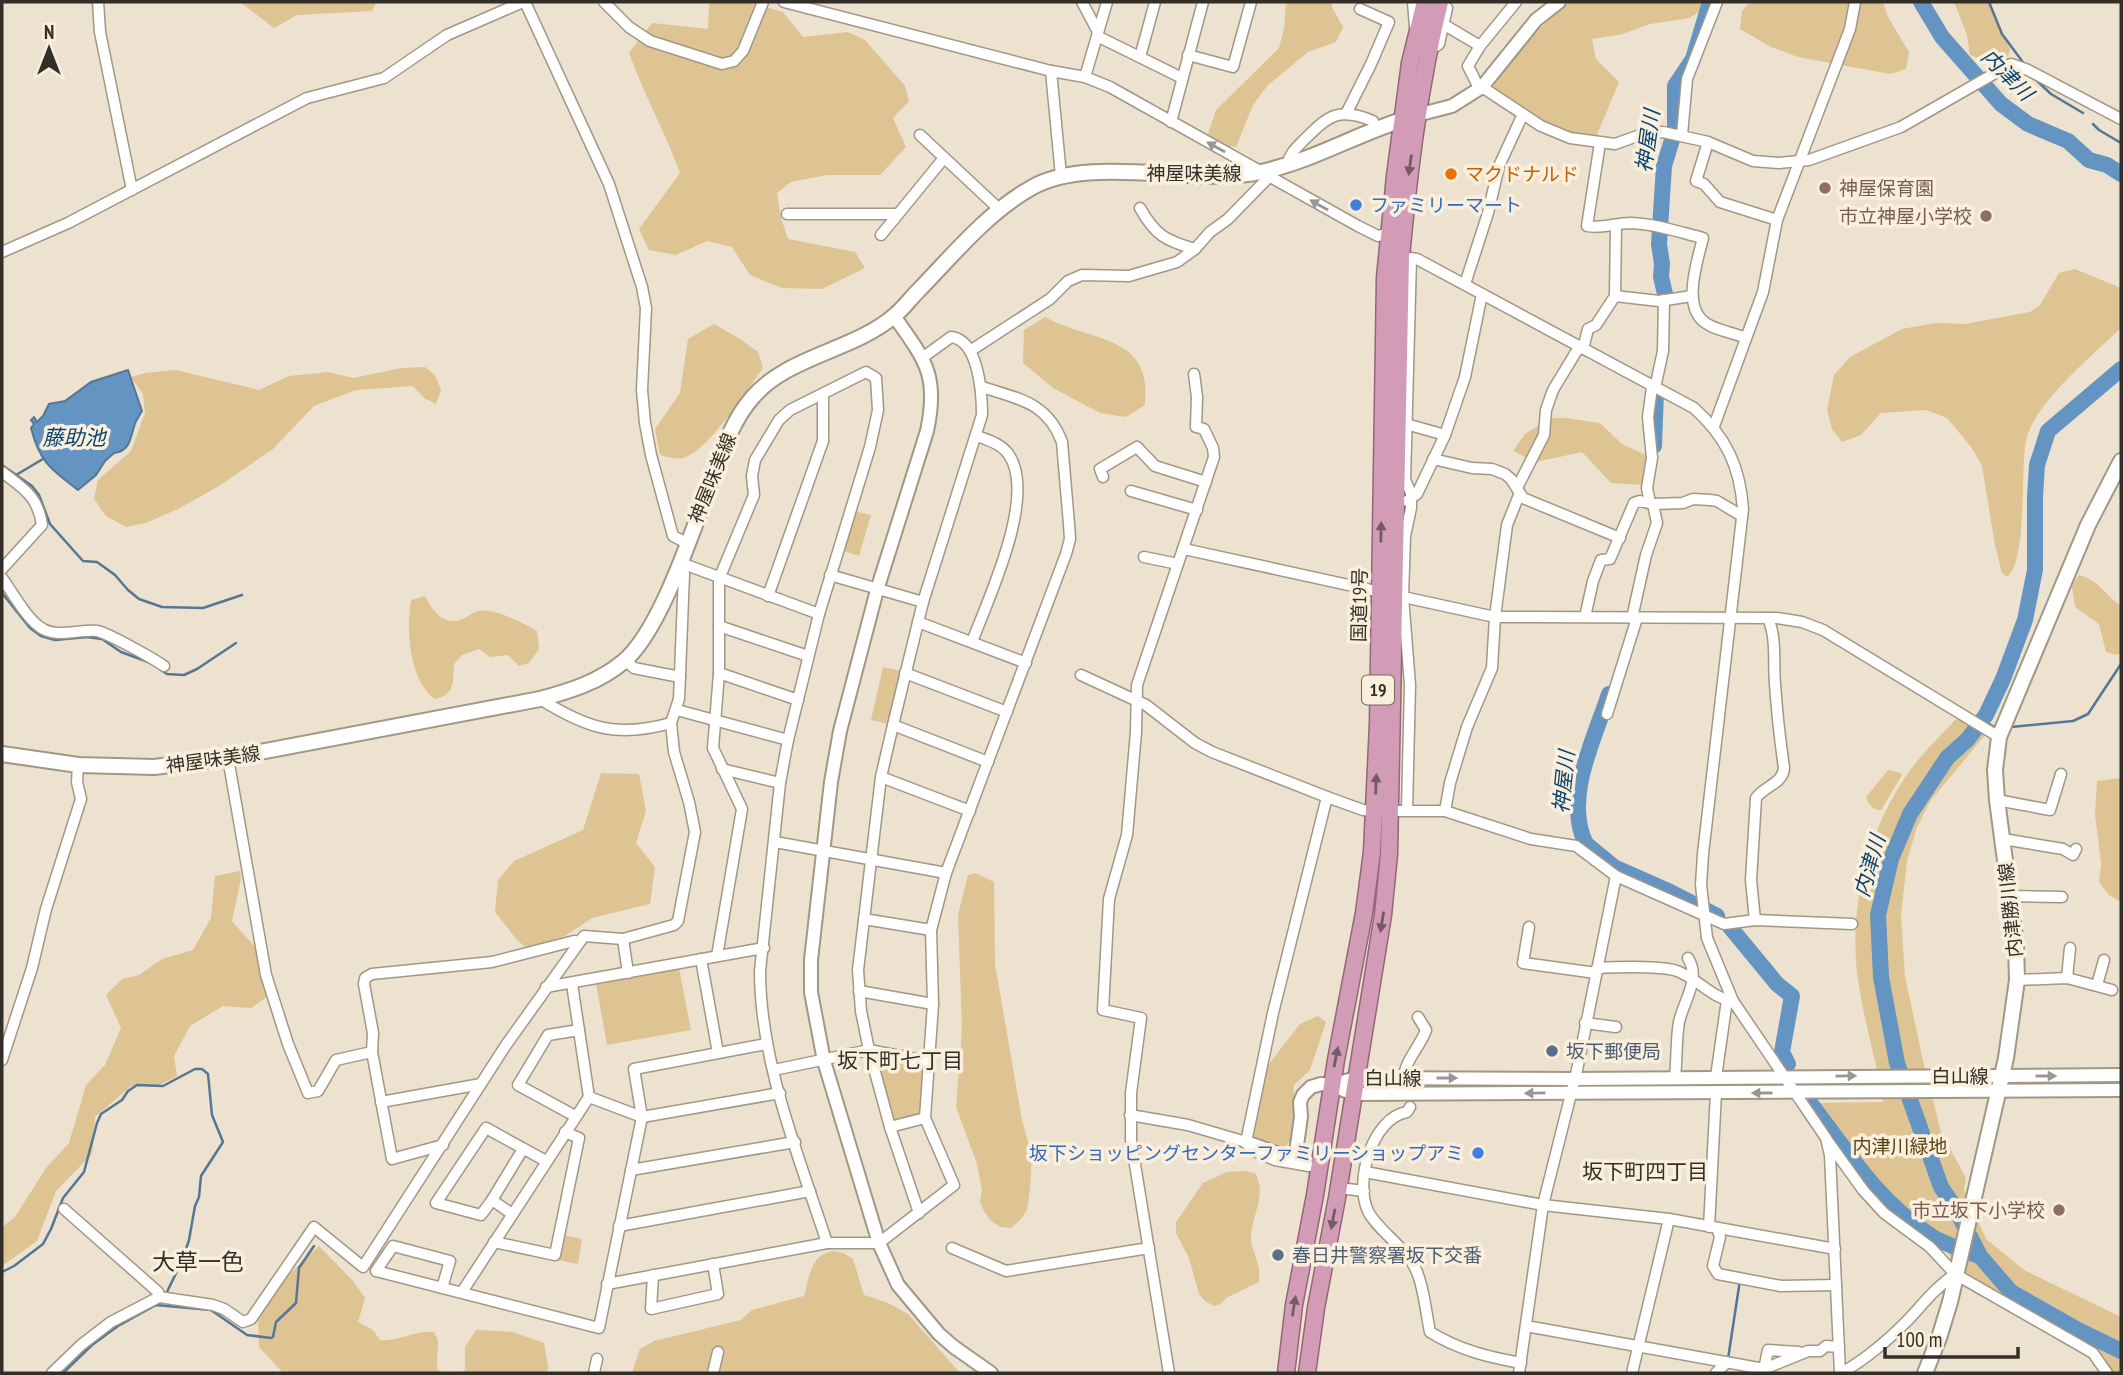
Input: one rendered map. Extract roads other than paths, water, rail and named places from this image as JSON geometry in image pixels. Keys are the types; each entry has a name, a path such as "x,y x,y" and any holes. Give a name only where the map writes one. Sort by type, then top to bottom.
{"highway":[{"name":"国道19号","path":"1307,1373 1383,915 1389,854 1382,811 1380,657 1392,595 1403,502 1409,63 1424,2"},
{"name":"国道19号","path":"1392,595 1383,234 1409,117 1445,4"},
{"name":"国道19号","path":"1286,1373 1294,1305 1315,1195 1331,1085 1382,811"}],"main road":[{"name":"神屋味美線","path":"2,754 78,765 154,767 228,758 540,699 586,685 625,660 650,626 681,563 730,433 754,395 792,369 894,316 999,209 1032,187 1061,176 1121,172 1230,176 1265,174 1409,117"},
{"name":"内津勝川線","path":"1925,1373 1939,1338 2002,1075 2017,980 2016,944 1997,800 1993,735 2088,525 2121,461"}],"street":[{"path":"98,2 100,32 132,190"},
{"path":"2,252 68,223 307,98 384,78 447,35 524,2 609,184 642,287 646,308 642,390 649,444 673,536 687,543"},
{"path":"604,2 629,27 650,41 722,64 734,61 743,51 763,2"},
{"path":"784,2 1051,71 1085,77 1110,87 1265,174 1383,234"},
{"path":"821,2 825,13"},
{"path":"1082,2 1097,34 1182,78"},
{"path":"1085,77 1107,2"},
{"path":"1140,57 1155,2"},
{"path":"1171,122 1203,2"},
{"path":"1188,55 1233,67 1251,2"},
{"path":"1413,2 1416,38"},
{"path":"1516,2 1480,46 1468,66 1481,87 1541,126 1560,134 1600,143 1615,144 1640,135 1664,132 1708,142 1753,161 1779,163 1809,160 1901,127 2011,64 2028,70 2121,119"},
{"path":"1409,117 1452,106 1481,87 1536,20 1559,2"},
{"path":"1682,135 1688,79 1717,2"},
{"path":"1714,426 1763,292 1777,220 1850,29 1855,2"},
{"path":"1346,114 1389,22 1360,9"},
{"path":"1440,23 1480,46"},
{"path":"1051,71 1061,176"},
{"path":"1287,165 1289,154 1326,118 1355,114 1373,121 1376,130"},
{"path":"1465,284 1488,213 1499,166 1523,114"},
{"path":"920,135 999,209"},
{"path":"1708,142 1696,181 1704,184 1720,202 1777,220"},
{"path":"1600,143 1587,226 1599,228 1628,223 1657,225 1703,239 1692,296 1702,320 1710,326 1746,338"},
{"path":"881,235 944,158"},
{"path":"970,351 1050,299 1068,281 1082,275 1129,276 1177,262 1228,219 1265,174"},
{"path":"1140,208 1150,225 1161,236 1175,244 1195,249"},
{"path":"787,214 898,214"},
{"path":"1445,811 1450,783 1467,727 1492,668 1495,617 1507,525 1518,492 1544,435 1546,410 1553,390 1581,348 1588,329 1596,325 1615,296 1616,225"},
{"path":"1403,502 1411,492 1405,480 1406,258 1418,259 1694,408 1714,426 1737,471 1742,493 1731,618 1703,854 1702,910 1707,938 1730,1000 1863,1190 1884,1213 1930,1247 1955,1274 2093,1353 2107,1373"},
{"path":"1403,502 1417,494 1446,435 1465,377 1482,294"},
{"path":"1615,296 1664,300 1692,296"},
{"path":"1606,714 1634,618 1646,555 1657,523 1647,488 1652,458 1648,417 1663,351 1664,300"},
{"path":"894,316 929,371 930,415 877,590 839,731 811,960 811,992 824,1061 879,1243 898,1285 916,1309 954,1347 991,1373"},
{"path":"919,1213 890,1127 869,1051 861,1011 859,970 881,778 923,601 982,415 982,387 970,351 962,340 951,337 922,358"},
{"path":"717,956 742,810 713,748 719,673 719,579 754,495 752,476 755,460 779,420 790,410 866,372 876,378 878,410 873,435 819,614 788,740 780,783 760,998 766,1044 827,1243"},
{"path":"1169,1373 1131,1140 1130,1115 1141,1018 1103,1010 1109,900 1127,835 1138,685 1142,666 1214,457 1204,429 1196,427 1197,397 1194,374"},
{"path":"607,1284 827,1243 879,1243 954,1185 925,1118 933,1004 930,930 946,873 1070,539 1062,442 1057,429 1049,416 1036,405 982,387"},
{"path":"768,596 823,441 823,394"},
{"path":"1406,424 1446,435"},
{"path":"972,642 1014,528 1018,502 1014,465 1008,453 996,444 977,436"},
{"path":"1103,477 1100,470 1137,447 1156,466 1206,482"},
{"path":"1433,459 1472,468 1492,469 1505,474 1518,492 1620,538"},
{"path":"2,472 30,494 42,524 2,569"},
{"path":"1132,491 1196,510"},
{"path":"1585,617 1601,560 1610,559 1632,505 1640,501 1651,504 1683,503 1693,499 1710,500 1717,501 1742,516"},
{"path":"1184,549 1495,617 1768,618 1802,622 1823,630 1993,735"},
{"path":"1144,556 1178,564"},
{"path":"681,563 819,614"},
{"path":"52,1373 81,1345 111,1322 159,1297 213,1305 243,1322 251,1319 314,1227 363,1267 481,1084 585,934 623,939 674,925 695,832 690,802 674,752 671,723 677,710 680,677 684,574 681,563"},
{"path":"830,575 923,601"},
{"path":"2,578 41,628 52,633 103,632 164,666"},
{"path":"1392,595 1410,685 1407,810"},
{"path":"1755,920 1751,880 1756,798 1784,774 1777,720 1774,635 1768,618"},
{"path":"918,622 1026,663"},
{"path":"719,626 808,656"},
{"path":"1380,657 1410,685"},
{"path":"625,660 634,668 680,677"},
{"path":"719,673 798,700"},
{"path":"905,673 1007,712"},
{"path":"1081,675 1137,699 1195,743 1212,752 1363,810 1445,811 1531,839 1576,846 1616,876 1702,910 1724,923 1755,920 1852,923"},
{"path":"540,699 572,716 607,729 632,731 671,723"},
{"path":"677,710 788,740"},
{"path":"893,725 988,762"},
{"path":"228,758 266,975 288,1044 309,1093 318,1091 337,1060 372,1052"},
{"path":"2,1060 81,799 77,782 78,765"},
{"path":"722,769 780,783"},
{"path":"1997,800 2050,810 2061,774"},
{"path":"881,778 970,811"},
{"path":"1246,1142 1273,1013 1327,797"},
{"path":"775,842 946,873"},
{"path":"2003,842 2063,849 2073,855 2076,849"},
{"path":"1410,1107 1407,1112 1393,1116 1383,1125 1369,1151 1364,1191 1368,1212 1415,1266 1430,1332 1451,1345 1520,1368 1544,1205 1575,1079 1616,876"},
{"path":"2011,896 2062,897"},
{"path":"864,919 930,930"},
{"path":"1529,927 1523,963 1596,971 1616,967 1675,970 1722,999 1730,1000"},
{"path":"623,939 628,973"},
{"path":"443,1145 393,1159 372,1052 373,1033 363,984 365,978 372,974 492,962 579,942"},
{"path":"546,987 764,948"},
{"path":"2067,978 2070,948"},
{"path":"1675,1077 1679,1022 1693,980 1693,967 1688,958"},
{"path":"701,959 718,1053"},
{"path":"2097,985 2104,960"},
{"path":"2017,980 2067,978 2112,990"},
{"path":"462,1292 589,1097 572,984"},
{"path":"859,991 933,1004"},
{"path":"1716,1077 1730,1000"},
{"path":"1405,1078 1405,1068 1422,1043 1426,1030 1418,1017"},
{"path":"1586,1023 1616,1027"},
{"path":"575,1116 518,1085 548,1035 579,1030"},
{"path":"442,1288 450,1261 393,1246 376,1271 442,1288 462,1292 599,1328 642,1117 634,1069 766,1044"},
{"path":"774,1070 869,1051 930,1062"},
{"name":"白山線","path":"1331,1085 1356,1077 1575,1079 2121,1075"},
{"path":"381,1102 481,1084"},
{"path":"1130,1115 1188,1125 1287,1157 1296,1152 1301,1117 1300,1102 1303,1095 1311,1087 1331,1085"},
{"name":"白山線","path":"1331,1085 1353,1094 2121,1090"},
{"path":"589,1097 642,1117 780,1093"},
{"path":"1717,1093 1713,1227 1720,1237 1713,1266 1718,1274 1781,1286 1836,1284"},
{"path":"890,1127 925,1118"},
{"path":"523,1149 481,1215 436,1203 486,1128 546,1161"},
{"path":"494,1242 555,1255 579,1138 565,1132"},
{"path":"1826,1138 1841,1373 1877,1348 1906,1322 1936,1287 1955,1274"},
{"path":"631,1170 795,1142"},
{"path":"1246,1142 1254,1152 1275,1160 1309,1166"},
{"path":"1365,1172 1544,1205 1669,1219 1835,1249"},
{"path":"1339,1188 1364,1191"},
{"path":"619,1226 810,1191"},
{"path":"492,1200 512,1214"},
{"path":"64,1209 158,1292 159,1297"},
{"path":"1632,1373 1669,1219"},
{"path":"952,1248 1006,1271 1149,1248"},
{"path":"653,1275 651,1309 718,1294 713,1264"},
{"path":"1526,1326 1764,1369 1804,1352"},
{"path":"1764,1369 1768,1350 1804,1352 1820,1351 1826,1346 1839,1347"},
{"path":"713,1373 718,1352"},
{"path":"594,1373 597,1359"},
{"path":"1716,1373 1726,1363"}],"water":[{"name":"藤助池","path":"128,370 142,411 130,442 105,461 96,475 78,490 43,457 34,440 31,428 34,424 31,420 34,417 37,422 49,404 65,401 91,382"}],"waterway":[{"name":"神屋川","path":"1665,294 1659,244 1664,166 1675,130 1675,86 1693,59 1710,2"},
{"name":"内津川","path":"1921,2 1942,37 2001,104 2028,124 2068,141 2089,160 2107,165 2121,174"},
{"path":"1989,2 2002,34 2025,65"},
{"path":"2035,79 2051,94 2083,113"},
{"path":"2093,124 2121,143"},
{"name":"内津川","path":"2121,369 2048,431 2037,465 2035,570 2025,620 1986,715 1968,739 1947,758 1910,814 1891,859 1878,915 1881,977 1897,1063 1941,1187 1980,1256 2011,1292 2121,1351"},
{"name":"神屋川","path":"1654,446 1656,392"},
{"path":"16,475 43,459"},
{"path":"2,465 32,486 39,495 50,524 83,561 97,562 115,575 139,599 162,607 203,608 242,595"},
{"path":"2,593 30,628 41,636 55,640 87,637 102,639 121,652 151,663 167,674 184,675 236,643"},
{"path":"2011,727 2073,721 2088,714 2121,664"},
{"name":"神屋川","path":"1609,694 1579,788 1580,826 1586,844 1614,867 1717,916"},
{"path":"1983,720 1994,727"},
{"name":"神屋川","path":"1730,927 1777,984 1792,996 1782,1052 1788,1064"},
{"path":"2,1272 43,1244 63,1198 84,1172 101,1114 122,1100 128,1091 137,1085 163,1086 195,1069 202,1069 208,1074 212,1115 223,1142 201,1176 189,1240 165,1296"},
{"name":"神屋川","path":"1811,1104 1851,1158 1895,1207 1931,1236 1976,1255"},
{"path":"63,1373 92,1345 118,1326 156,1305 211,1310 247,1335 273,1337 276,1322 296,1303 299,1268 314,1246"},
{"path":"1728,1359 1740,1280"}],"place":[{"name":"マクドナルド","path":"1451,174"},
{"name":"神屋保育園","path":"1825,188"},
{"name":"ファミリーマート","path":"1356,205"},
{"name":"市立神屋小学校","path":"1986,216"},
{"name":"坂下郵便局","path":"1552,1051"},
{"name":"坂下ショッピングセンターファミリーショップアミ","path":"1478,1153"},
{"name":"市立坂下小学校","path":"2059,1210"},
{"name":"春日井警察署坂下交番","path":"1278,1255"}],"district":[{"name":"坂下町七丁目","path":"900,1061"},
{"name":"坂下町四丁目","path":"1645,1172"},
{"name":"大草一色","path":"198,1262"}],"park label":[{"name":"内津川緑地","path":"1900,1146"}]}
